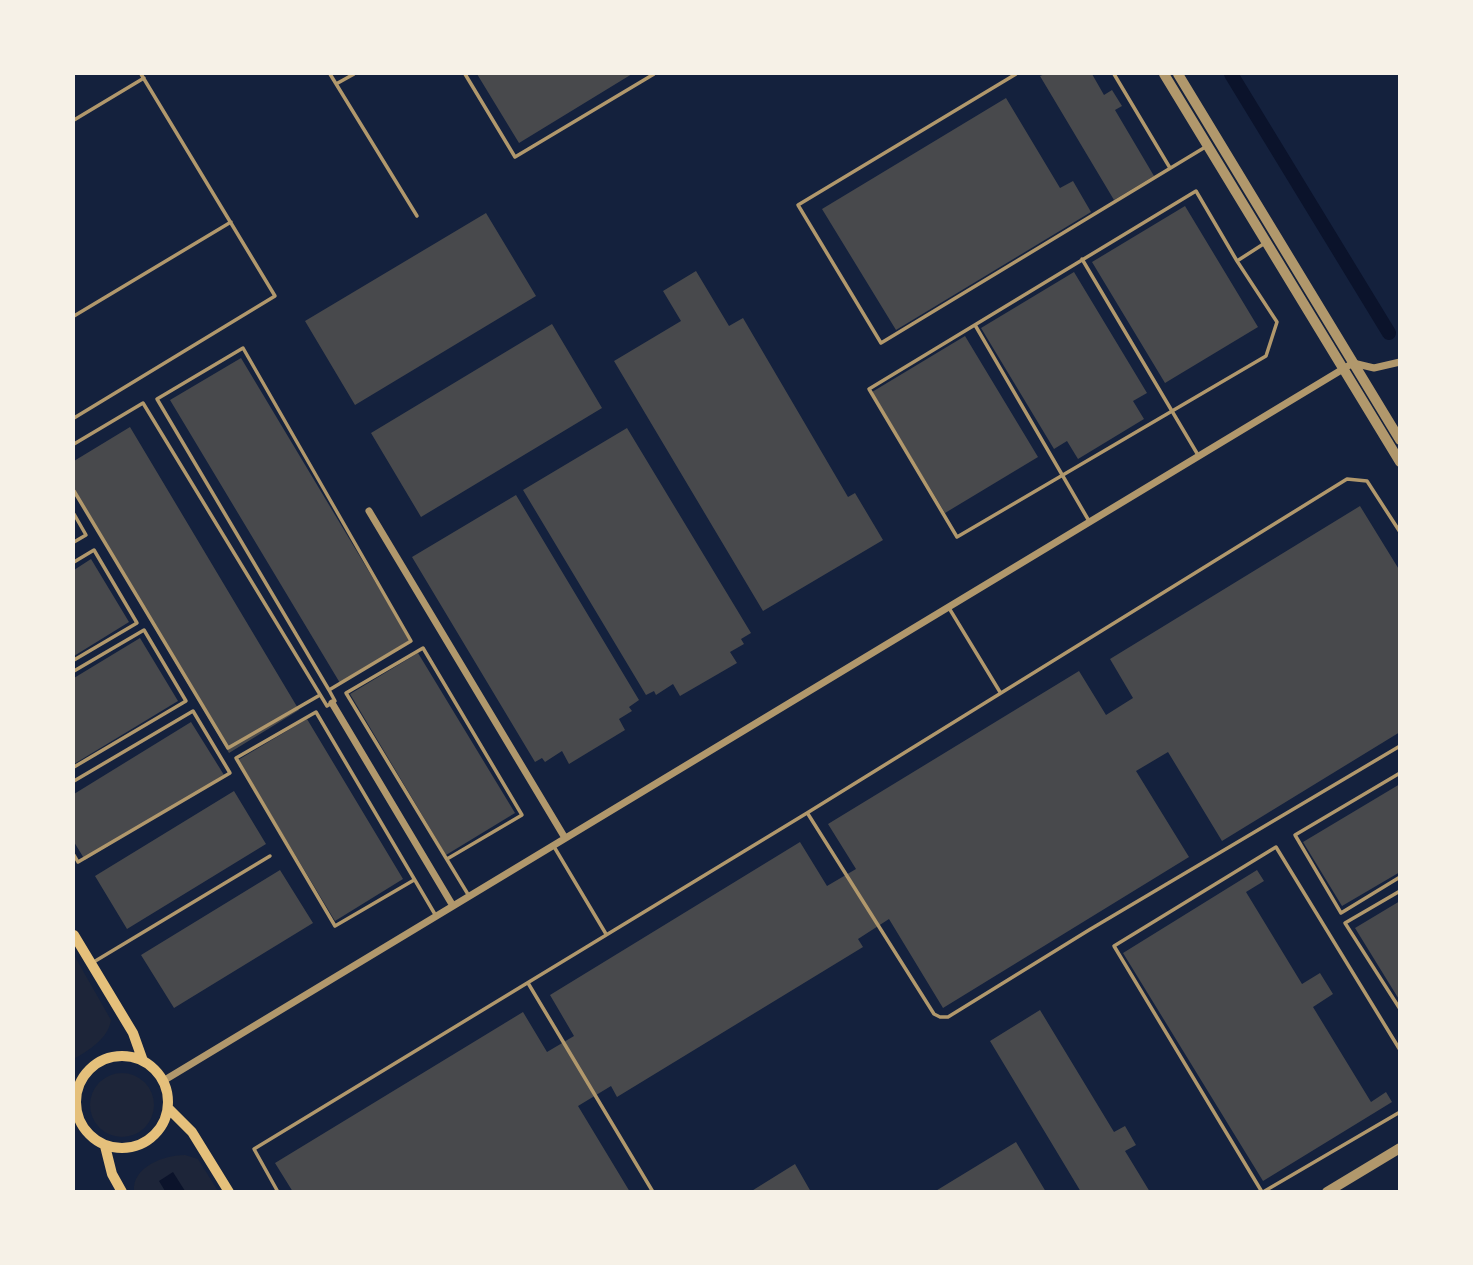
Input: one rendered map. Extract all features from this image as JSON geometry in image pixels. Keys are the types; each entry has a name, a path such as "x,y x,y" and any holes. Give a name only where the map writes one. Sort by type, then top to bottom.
{"main road":[{"path":"74,935 137,1040 143,1061"},
{"path":"120,1056 143,1061 153,1068 163,1081 167,1091 168,1108 160,1129 145,1142 125,1148 105,1146 83,1127 77,1114 77,1091 83,1078 99,1062 120,1056"},
{"path":"168,1108 192,1132 229,1192"},
{"path":"105,1146 111,1174 122,1192"}],"street":[{"path":"1164,74 1267,242 1399,440"},
{"path":"1178,74 1348,366 1399,462"},
{"path":"163,1081 1348,366 1374,368 1399,362"},
{"path":"369,511 565,838"},
{"path":"332,703 453,906"},
{"path":"1327,1192 1399,1148"}],"lane":[{"path":"330,74 417,216"},
{"path":"337,84 354,74"},
{"path":"466,74 515,157 654,74"},
{"path":"1016,74 799,205 881,343 1208,146"},
{"path":"1114,74 1170,169"},
{"path":"74,120 143,76 275,296 74,418"},
{"path":"1196,191 1237,261 1277,322 1266,356 957,537 869,389 1196,191"},
{"path":"74,316 230,222"},
{"path":"1237,261 1267,242"},
{"path":"1082,259 1199,456"},
{"path":"975,325 1090,522"},
{"path":"74,444 143,403 327,706 335,701 329,690 158,398 243,348 411,641 329,690"},
{"path":"278,1192 254,1149 807,813 1347,479 1367,481 1399,533"},
{"path":"74,491 228,748 320,695"},
{"path":"74,514 86,535 74,542"},
{"path":"74,562 94,550 137,622 74,660"},
{"path":"949,608 999,692"},
{"path":"74,671 144,630 186,701 74,767"},
{"path":"447,859 522,815 423,648 346,693 469,896"},
{"path":"74,781 193,711 230,773 78,862 74,855"},
{"path":"414,880 335,926 236,758 316,712 436,916"},
{"path":"807,813 934,1014 947,1017 1399,746"},
{"path":"1399,773 1295,835 1341,913 1399,877"},
{"path":"553,845 606,933"},
{"path":"1399,1050 1276,847 1115,946 1263,1192 1399,1112"},
{"path":"91,964 270,856"},
{"path":"1399,891 1345,923 1399,1009"},
{"path":"528,983 653,1192"}],"shaded area":[{"path":"74,955 111,1020 102,1038 74,1059"},
{"path":"122,1073 140,1079 148,1087 154,1105 148,1123 140,1131 122,1137 104,1131 96,1123 90,1105 96,1087 104,1079"},
{"path":"185,1155 198,1159 218,1191 134,1191 138,1175 151,1164 168,1157"},
{"path":"173,1172 185,1191 165,1191 159,1181"}],"building":[{"path":"477,74 632,74 519,143"},
{"path":"1092,74 1104,95 1112,90 1122,106 1115,110 1154,176 1114,200 1040,76"},
{"path":"1006,98 1060,188 1073,181 1091,212 896,330 822,209"},
{"path":"1185,206 1258,327 1165,383 1092,262"},
{"path":"486,213 536,296 355,405 305,321"},
{"path":"696,271 729,326 743,318 848,497 855,493 883,540 763,611 614,361 681,321 663,291"},
{"path":"1074,272 1147,393 1133,401 1144,419 1078,459 1067,441 1054,449 981,328"},
{"path":"552,324 602,408 421,517 371,433"},
{"path":"965,336 1038,457 945,513 872,392"},
{"path":"241,358 410,640 340,683 170,400"},
{"path":"130,427 299,710 229,753 74,493 74,461"},
{"path":"627,428 751,633 741,639 744,644 730,652 737,663 680,696 673,684 656,695 654,691 646,695 523,490"},
{"path":"516,495 639,700 629,707 632,711 619,719 625,730 569,764 562,751 545,762 542,758 535,762 412,557"},
{"path":"1360,506 1400,571 1400,732 1222,841 1168,752 1136,771 1189,857 943,1008 889,919 858,939 863,947 617,1097 611,1086 578,1106 630,1192 293,1192 275,1163 523,1012 547,1052 574,1036 550,995 800,842 827,886 856,869 828,824 1079,671 1106,715 1133,698 1110,659"},
{"path":"91,559 129,622 74,656 74,570"},
{"path":"140,638 178,701 74,764 74,678"},
{"path":"418,653 515,813 446,855 350,694"},
{"path":"307,719 403,879 335,921 238,760"},
{"path":"191,722 224,775 85,860 74,842 74,794"},
{"path":"1400,784 1400,872 1342,906 1303,842"},
{"path":"234,791 266,844 127,929 95,876"},
{"path":"280,870 313,923 174,1008 141,955"},
{"path":"1257,870 1264,881 1246,892 1302,984 1320,973 1333,994 1313,1007 1371,1102 1386,1092 1392,1102 1263,1181 1123,953"},
{"path":"1400,901 1400,1001 1355,928"},
{"path":"1040,1010 1114,1132 1125,1126 1136,1145 1125,1151 1150,1192 1081,1192 990,1041"},
{"path":"1016,1142 1046,1192 934,1192"},
{"path":"795,1164 811,1192 750,1192"}],"waterway":[{"path":"1231,74 1389,333"}]}
